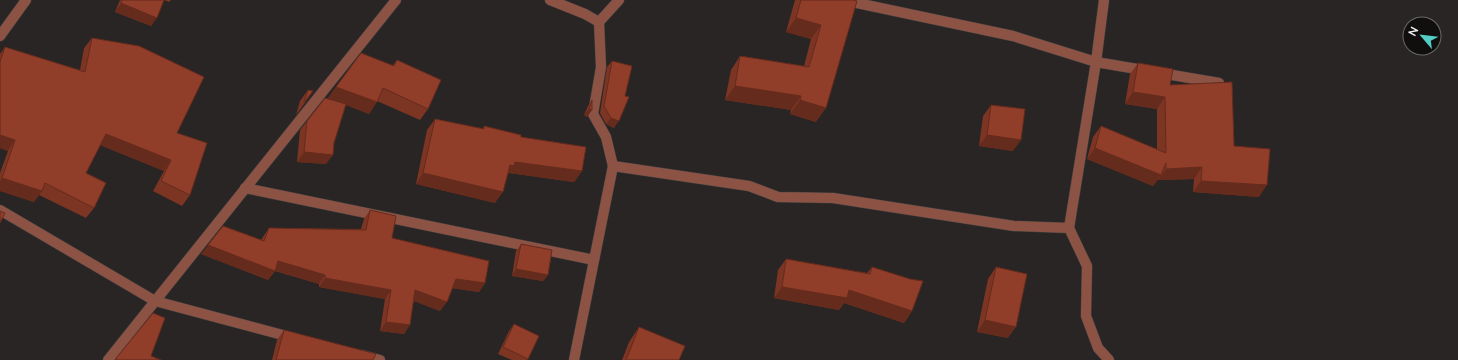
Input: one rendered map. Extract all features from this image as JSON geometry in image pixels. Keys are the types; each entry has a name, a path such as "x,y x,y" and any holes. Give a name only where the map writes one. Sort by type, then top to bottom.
{"street":[{"path":"0,36 26,0"},
{"path":"108,360 396,0"},
{"path":"550,0 585,14 599,22"},
{"path":"574,360 613,166 606,137 593,114 601,67 599,22 619,0"},
{"path":"843,0 1013,36 1096,62 1219,83"},
{"path":"1104,0 1096,62 1069,228 1087,266 1086,316 1098,348 1110,360"},
{"path":"613,166 749,186 778,197 833,198 1014,226 1069,228"},
{"path":"245,188 594,260"},
{"path":"0,210 155,301 305,340"},
{"path":"350,352 380,360"}],"building":[{"path":"122,0 164,0 157,18 121,3"},
{"path":"801,0 857,1 826,108 800,100 801,96 735,86 740,56 809,67 821,25 796,18"},
{"path":"92,38 139,46 204,77 177,133 207,143 190,195 161,181 171,160 106,134 86,173 106,183 94,208 45,183 42,191 2,178 15,140 0,135 0,62 5,47 85,72"},
{"path":"361,53 394,66 397,60 441,80 428,109 383,88 377,102 336,87"},
{"path":"612,61 632,66 625,96 629,97 619,121 611,118 604,106"},
{"path":"1138,63 1173,69 1170,85 1232,82 1234,146 1270,149 1267,185 1201,181 1202,167 1166,169 1166,163 1161,175 1095,148 1101,126 1166,153 1165,97 1133,92"},
{"path":"308,90 313,91 304,103"},
{"path":"325,98 346,104 334,143 333,155 304,152 307,121"},
{"path":"592,100 592,110 589,109"},
{"path":"991,105 1025,109 1021,140 987,135"},
{"path":"435,119 484,129 484,126 521,135 521,137 586,147 582,171 515,162 514,166 510,165 503,192 423,173"},
{"path":"370,210 396,216 392,238 489,261 485,283 456,279 447,302 415,290 410,325 386,322 391,290 325,278 325,275 278,261 275,271 208,245 223,226 264,241 269,228 366,230"},
{"path":"0,211 5,213 0,223"},
{"path":"521,244 552,250 548,275 516,269"},
{"path":"786,259 870,274 872,267 910,279 923,281 912,311 849,290 847,298 782,287"},
{"path":"996,267 1027,274 1016,327 985,320"},
{"path":"153,313 165,318 151,356 161,360 115,360 117,357"},
{"path":"514,324 539,336 528,359 503,347"},
{"path":"639,327 685,346 679,360 626,360"},
{"path":"284,330 376,354 373,360 276,360"}]}
